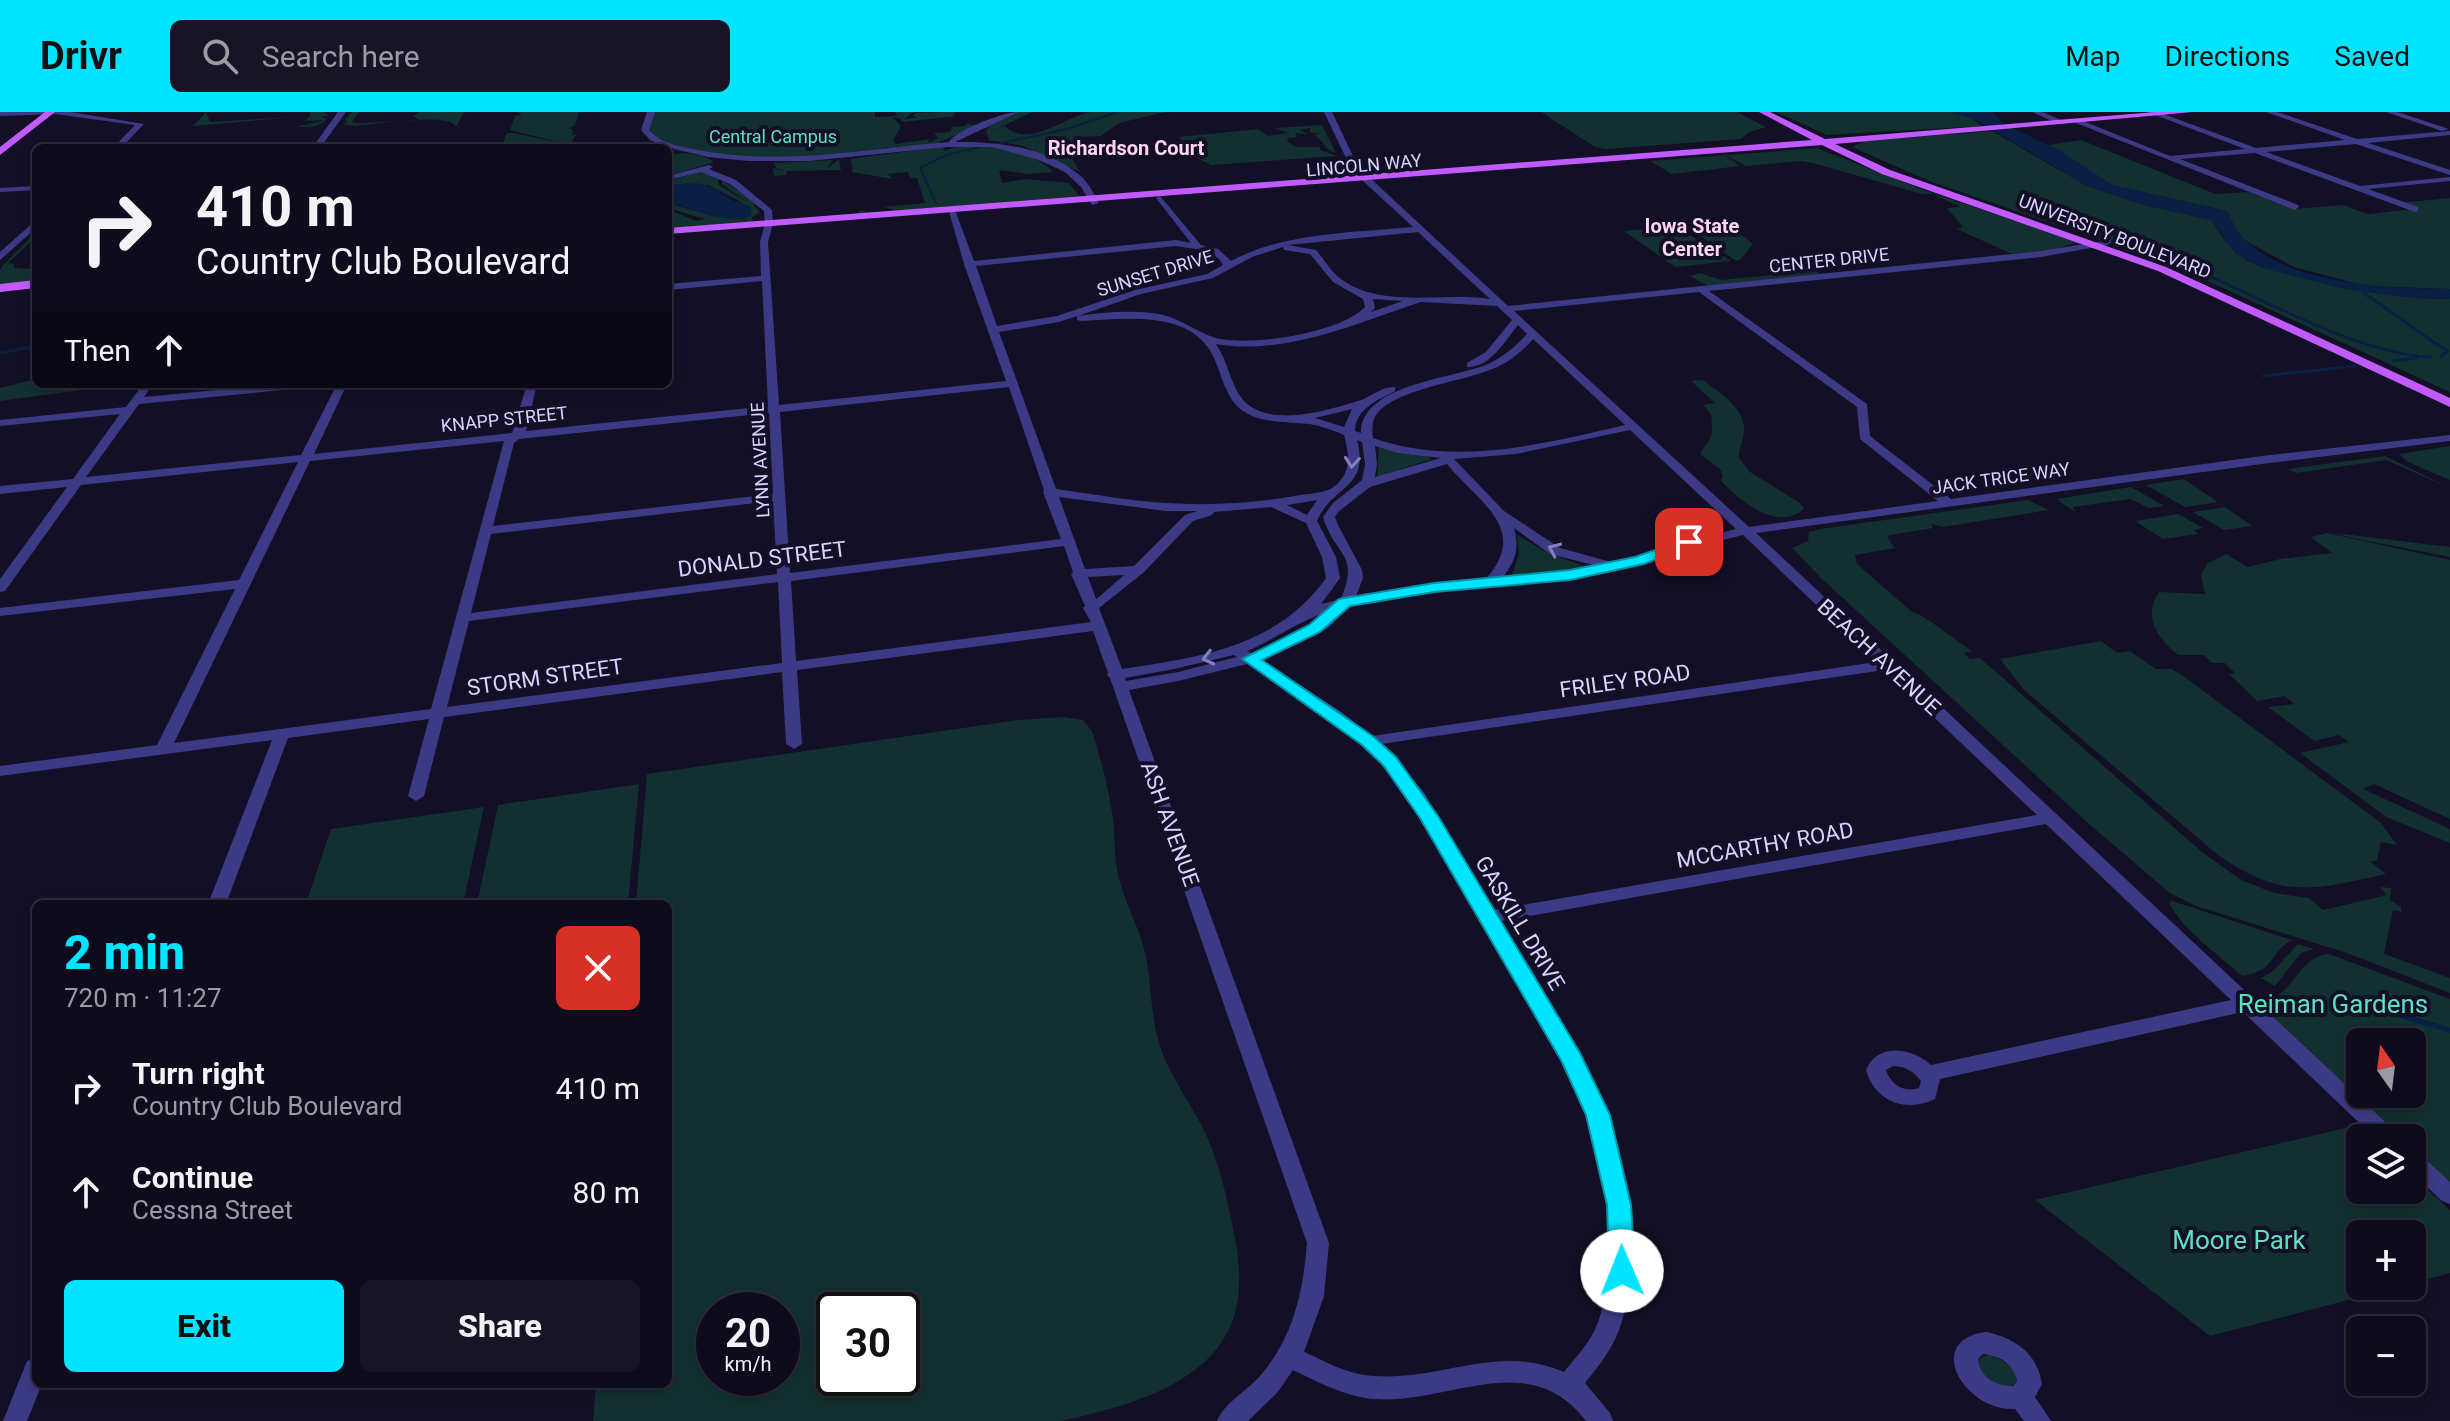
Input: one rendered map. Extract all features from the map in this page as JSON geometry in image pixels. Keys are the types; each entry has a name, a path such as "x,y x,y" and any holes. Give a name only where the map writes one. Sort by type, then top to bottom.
{"main road":[{"path":"0,152 51,112"},
{"name":"UNIVERSITY BOULEVARD","path":"1763,112 1832,141"},
{"name":"UNIVERSITY BOULEVARD","path":"1773,112 1918,184 2101,243 2220,287 2450,393"},
{"name":"LINCOLN WAY","path":"1094,201 2189,112"},
{"path":"1790,145 1803,140 1832,141"},
{"path":"1790,145 1821,147 1832,141"},
{"name":"LINCOLN WAY","path":"672,234 1368,181"},
{"name":"UNIVERSITY BOULEVARD","path":"2101,243 2208,289 2450,403"},
{"path":"0,288 32,284"}],"street":[{"path":"0,114 51,112 140,125 121,144"},
{"path":"319,144 342,112"},
{"path":"651,112 645,130 654,140 672,144"},
{"path":"952,142 956,137 1015,112"},
{"name":"BEACH AVENUE","path":"1328,112 1350,158 1368,181 1746,531 2374,1124"},
{"path":"2036,112 2062,122"},
{"path":"2270,112 2450,176"},
{"path":"2390,112 2450,132"},
{"path":"2154,113 2415,209"},
{"path":"132,122 145,116"},
{"path":"2075,121 2295,207"},
{"path":"2169,158 2450,132"},
{"path":"672,144 761,161 844,157 952,142 1004,145 1073,172 1083,181 1094,201"},
{"path":"672,177 738,159"},
{"path":"701,169 729,180 761,202 768,210 768,226"},
{"path":"2357,188 2450,176"},
{"path":"0,190 32,188"},
{"path":"1160,198 1197,245"},
{"name":"ASH AVENUE","path":"952,213 1096,626 1318,1243 1310,1306 1289,1357 1255,1401 1229,1421"},
{"name":"LYNN AVENUE","path":"768,226 764,241 794,744"},
{"path":"0,257 32,227"},
{"name":"SUNSET DRIVE","path":"992,330 1059,319 1148,289 1208,276 1265,249 1303,239 1419,229"},
{"path":"1303,239 1336,280 1368,298 1370,308 1359,319"},
{"path":"969,264 1160,243 1197,245 1215,251 1226,259 1228,266"},
{"name":"CENTER DRIVE","path":"1451,297 1502,306 1702,290 2041,254 2101,243"},
{"path":"1215,251 1288,248 1313,252"},
{"path":"672,287 766,278"},
{"path":"1362,294 1390,299 1451,297 1474,291 1479,284"},
{"path":"1148,289 1144,305 1159,317"},
{"path":"1702,290 1863,406 1864,437 1948,503"},
{"path":"1208,340 1249,343 1309,335 1420,299"},
{"path":"1059,319 1159,317 1176,322 1216,348 1237,399 1246,408 1260,414 1301,418 1399,449 1447,457 1498,512 1508,531 1511,558 1504,572 1490,583"},
{"path":"1301,418 1341,410 1395,387 1477,364 1503,342 1517,320"},
{"path":"1117,681 1199,674 1314,629 1352,592 1355,567 1329,517 1339,503 1367,484 1373,463 1367,425 1370,414 1379,406 1413,390 1493,366 1521,347 1532,334"},
{"path":"1225,370 1238,355 1270,341"},
{"name":"KNAPP STREET","path":"0,490 1011,384"},
{"path":"0,588 145,388"},
{"path":"0,423 281,388"},
{"path":"163,749 340,388"},
{"path":"416,796 509,442 517,436 531,388"},
{"path":"1311,521 1317,503 1347,482 1351,473 1354,463 1350,420 1362,402"},
{"path":"1049,492 1170,507 1192,513 1328,494 1447,457 1543,446 1633,426"},
{"name":"JACK TRICE WAY","path":"2262,460 2310,448 2450,429"},
{"name":"JACK TRICE WAY","path":"1304,614 1345,602 1434,588 1570,575 1620,566 1700,539 1746,531 2262,460 2450,438"},
{"path":"486,531 780,497"},
{"path":"1243,655 1317,604 1333,578 1329,557 1311,521 1273,503"},
{"path":"1498,512 1555,551 1591,562 1620,566"},
{"path":"1090,608 1104,600 1138,570 1192,513"},
{"name":"DONALD STREET","path":"463,618 1067,542"},
{"path":"1078,574 1138,570"},
{"path":"0,612 243,584"},
{"name":"STORM STREET","path":"0,771 1096,626"},
{"name":"GASKILL DRIVE","path":"1243,655 1368,741 1390,761 1411,789 1488,917 1572,1060 1598,1115 1619,1205 1622,1271 1617,1302 1608,1329 1568,1386"},
{"name":"FRILEY ROAD","path":"1368,741 1888,665"},
{"path":"219,900 282,734"},
{"name":"MCCARTHY ROAD","path":"1488,917 2051,818"},
{"path":"1927,1074 2247,1004"},
{"path":"2426,1173 2450,1195"},
{"path":"1289,1357 1338,1378 1374,1388 1415,1385 1498,1371 1523,1372 1568,1386 1601,1421"},
{"path":"15,1421 32,1379"},
{"path":"2020,1397 2039,1421"}],"green space":[{"path":"206,112 210,122 298,117 193,126"},
{"path":"310,112 323,112 329,116 322,116 326,120 304,121 310,117 307,116"},
{"path":"352,112 359,112 352,122 403,121 354,126 342,124 347,122 345,120"},
{"path":"420,112 464,112 456,127 441,120 420,120 413,116"},
{"path":"517,112 579,112 575,125 569,128 573,130 572,135 576,135 571,144 565,144 510,130 515,116 522,115"},
{"name":"Central Campus","path":"651,112 875,112 875,117 897,116 895,112 914,112 904,119 918,117 912,116 916,113 955,112 953,116 959,116 902,122 892,117 901,126 893,141 896,144 930,139 928,143 938,138 934,133 950,132 952,127 966,126 966,123 975,126 938,143 888,150 889,147 844,157 761,161 673,150 676,148 672,144 649,137 647,117"},
{"path":"1020,112 1032,112 993,131 1005,126 1014,132 1036,133 1091,112 1166,112 1119,123 1101,136 1079,137 1087,149 1091,149 1081,152 1080,156 1067,154 1080,172 1023,146 989,140 986,130 990,127 983,128"},
{"path":"1541,112 1737,112 1766,127 1749,132 1741,139 1606,149 1595,147"},
{"path":"1776,112 1949,112 1968,116 1982,126 1827,135"},
{"path":"326,120 309,127 296,127"},
{"path":"1322,125 1336,153 1314,135 1320,134 1310,132 1310,128 1300,130 1307,134 1295,133 1297,137 1287,138 1288,142 1296,147 1320,147 1320,150 1337,156 1211,165 1193,156 1197,155 1179,137 1258,129 1268,136 1289,133 1275,128"},
{"path":"1992,131 2087,186 2144,205 2211,220 2225,241 2247,261 2417,298 2450,299 2450,392 2175,266 1929,181 1852,147 1864,141"},
{"path":"507,133 565,144 503,144"},
{"path":"2081,140 2215,194 2248,192 2294,209 2343,205 2368,214 2413,209 2399,203 2450,198 2450,289 2366,286 2294,267 2244,240 2231,223 2227,211 2112,185 2049,145"},
{"path":"946,146 942,151 960,146 985,146 1023,153 1045,164 1053,172 1029,174 999,170 1002,183 1025,179 1069,183 1079,196 857,214 861,210 868,213 897,210 883,207 925,203 917,178 910,178 908,172 887,174 893,179 851,172 850,159"},
{"path":"1817,148 1926,191 2078,242 2053,250 2012,254 1957,229 1963,227 1947,208 1960,207 1933,194 1922,194 1813,163 1801,161 1746,166 1725,155"},
{"path":"672,154 694,154 714,162 672,175"},
{"path":"1725,155 1740,166 1672,174 1650,161"},
{"path":"839,159 841,170 787,171 786,175 774,176 773,168 786,172 776,168 774,163 833,160 827,169"},
{"path":"700,172 718,178 719,185 747,202 722,184 722,180 758,204 753,204 760,212 751,218 755,221 672,230 672,211 696,221 705,219 672,209 672,204 745,221 741,202 708,185 672,185 672,180"},
{"path":"1726,223 1753,244 1740,260 1736,261 1685,225"},
{"path":"1676,226 1731,261 1675,267 1624,231"},
{"path":"30,238 32,241 8,263 14,264 14,268 32,269 32,282 0,285 3,265"},
{"path":"1799,263 1820,274 1709,286 1690,276 1700,273 1721,280 1792,273 1795,269 1789,265"},
{"path":"32,380 32,388 96,388 0,401 0,388"},
{"path":"1703,380 1739,412 1744,430 1739,458 1750,472 1800,503 1804,509 1793,515 1771,516 1749,505 1721,481 1723,476 1720,469 1700,454 1711,437 1712,429 1711,414 1703,405 1715,403 1691,381"},
{"path":"2450,446 2450,480 2408,462 2399,454"},
{"path":"1379,448 1427,456 1432,459 1377,477"},
{"path":"2385,456 2450,488 2386,460 2296,473 2288,469"},
{"path":"2184,479 2218,502 2185,507 2146,485"},
{"path":"2131,487 2164,506 2149,508 2130,499 2073,507 2075,512 2056,499"},
{"path":"2028,500 2049,510 1943,527 1931,524 1933,528 1891,535 1887,537 1895,548 1855,555 1857,564 1912,612 1932,622 1972,651 1963,653 1970,659 1980,658 2202,852 2241,880 2274,893 2309,898 2323,910 2387,895 2380,887 2391,888 2390,900 2401,907 2401,912 2393,910 2384,954 2450,978 2450,993 2347,953 2196,906 2170,893 2090,825 1792,548 1808,541 1809,532 1820,529"},
{"path":"2225,507 2252,526 2224,530 2193,512"},
{"path":"2178,514 2203,528 2194,530 2198,534 2163,539 2135,521"},
{"path":"2327,533 2450,560 2450,819 2374,784 2363,789 2450,829 2450,843 2386,817 2300,753 2349,742 2339,735 2314,741 2268,707 2294,704 2285,696 2257,701 2229,674 2235,673 2225,663 2212,663 2204,655 2178,655 2164,642 2155,627 2152,610 2159,592 2205,594 2201,575 2208,563 2226,554 2248,567 2280,559 2332,553 2311,537"},
{"path":"2334,533 2450,547 2450,557 2348,537"},
{"path":"1517,535 1548,553 1587,567 1511,578 1519,554"},
{"path":"2101,641 2117,653 2130,651 2156,669 2171,669 2182,675 2381,823 2397,845 2381,842 2377,860 2371,862 2386,874 2318,887 2299,887 2280,885 2241,869 2218,855 2024,690 2000,659"},
{"path":"1064,717 1083,720 1092,731 1104,775 1114,826 1118,874 1145,953 1159,1043 1169,1068 1208,1139 1221,1176 1233,1228 1239,1268 1238,1296 1232,1322 1220,1344 1204,1363 1160,1391 1110,1409 1061,1421 593,1421 596,1388 672,1388 672,900 636,900 647,774 1018,720"},
{"path":"639,784 628,900 478,900 498,805"},
{"path":"484,807 464,900 307,900 331,829"},
{"path":"2169,902 2292,940 2262,970 2242,976 2192,933 2175,913"},
{"path":"2298,944 2314,949 2301,953 2275,986 2261,978 2272,972"},
{"name":"Reiman Gardens","path":"2329,954 2450,999 2450,1194 2426,1171 2426,1124 2375,1124 2358,1108 2426,1108 2426,1028 2346,1028 2346,1097 2247,1004 2281,993 2311,960"},
{"name":"Moore Park","path":"2346,1128 2346,1204 2426,1204 2426,1188 2450,1210 2450,1273 2426,1279 2426,1220 2346,1220 2348,1300 2210,1336 2035,1200"},
{"path":"1990,1353 2014,1368 2017,1379 2014,1384 2002,1387 1983,1379 1978,1360"}],"water":[{"path":"1949,112 1992,112 2004,124 2061,151 2112,185 2227,211 2242,237 2261,253 2285,265 2340,281 2450,289 2450,299 2403,297 2344,289 2262,268 2236,254 2211,220 2144,205 2087,186 1976,120"},
{"path":"697,183 712,188 751,207 751,216 731,219 672,204 672,185"}],"waterway":[{"path":"993,145 1067,129 1118,112"},
{"path":"936,203 920,168 946,155 985,146"},
{"path":"2196,270 2343,336 2403,354 2431,357"},
{"path":"2364,289 2363,293 2448,351 2441,356"},
{"path":"0,353 32,347"},
{"path":"2394,361 2416,358"},
{"path":"2263,376 2356,366"},
{"path":"2340,997 2403,1016"},
{"path":"2396,1014 2450,1030"}],"district":[{"name":"Richardson Court","path":"1126,148"},
{"name":"Iowa State Center","path":"1692,238"}],"route":[{"path":"1622,1271 1619,1205 1598,1115 1534,992 1428,816 1390,761 1368,741 1250,659 1314,629 1345,602 1463,584 1570,575 1639,561 1689,542"}]}
